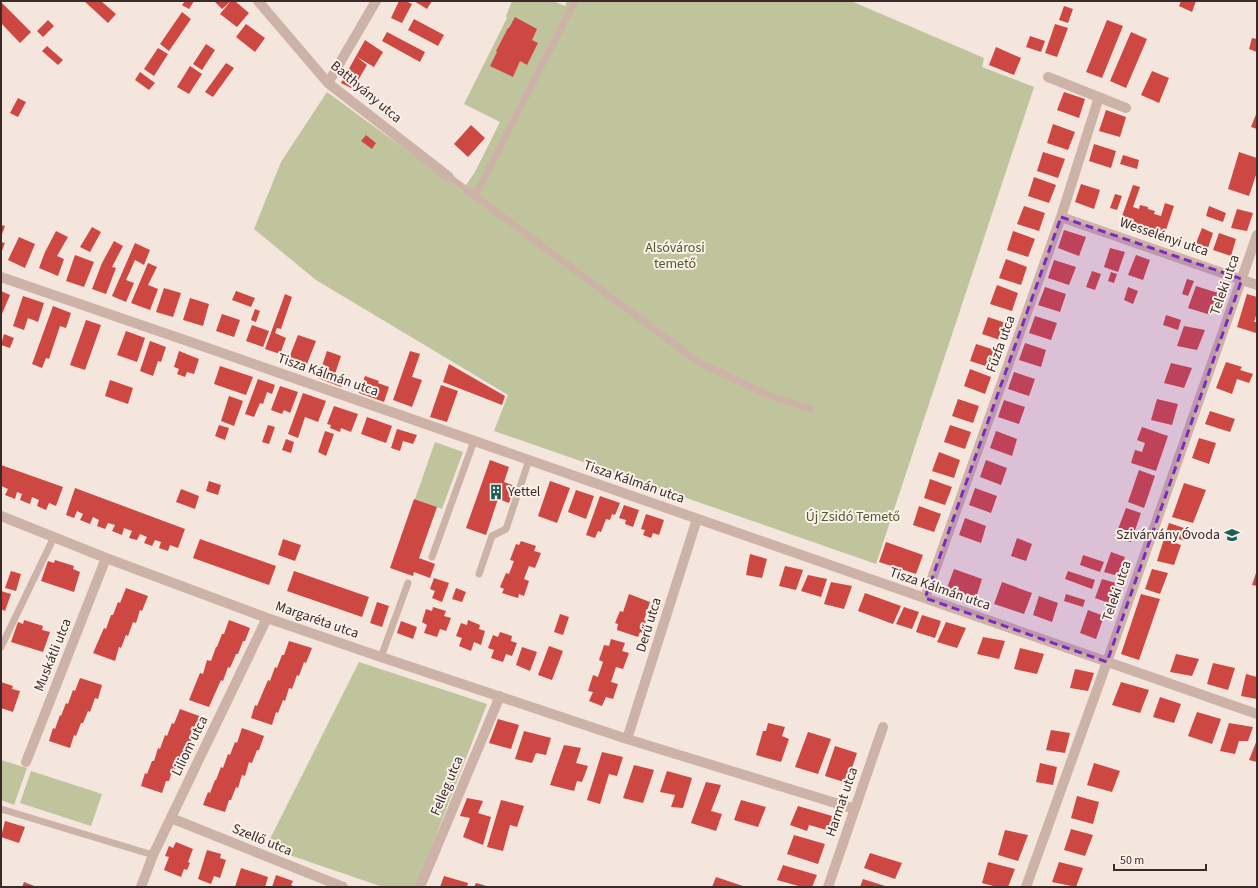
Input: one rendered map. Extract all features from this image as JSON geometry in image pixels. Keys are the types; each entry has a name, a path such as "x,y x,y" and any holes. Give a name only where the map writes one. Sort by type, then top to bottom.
{"street":[{"name":"Batthyány utca","path":"258,1 328,83 449,177"},
{"path":"328,83 376,1"},
{"path":"1048,77 1126,108"},
{"name":"Fűzfa utca","path":"925,598 1061,217 1099,97"},
{"name":"Wesselényi utca","path":"1061,217 1257,284"},
{"name":"Teleki utca","path":"1026,887 1107,662 1257,235"},
{"name":"Tisza Kálmán utca","path":"1,277 1257,714"},
{"name":"Margaréta utca","path":"1,516 106,558 267,618 627,739 855,809"},
{"name":"Derű utca","path":"627,739 697,519"},
{"name":"Muskátli utca","path":"26,762 106,558"},
{"name":"Liliom utca","path":"141,887 153,855 267,618"},
{"name":"Felleg utca","path":"420,887 500,696"},
{"name":"Harmat utca","path":"828,887 883,727"},
{"name":"Szellő utca","path":"171,818 343,887"}],"lane":[{"path":"475,196 575,1"},
{"path":"449,177 700,363 768,395 811,409"},
{"path":"432,557 474,441"},
{"path":"479,574 492,536 506,529 529,460"},
{"path":"1,647 54,537"},
{"path":"381,657 408,583"},
{"path":"1,809 153,855"}],"highlighted area":[{"path":"1061,217 1242,279 1107,662 925,598"}],"green space":[{"name":"Alsóvárosi temető","path":"512,1 553,1 565,6 567,1 851,1 984,58 982,67 1034,87 876,564 494,431 508,395 316,280 254,229 281,162 327,92 462,191 475,172 500,122 464,104 507,18 506,16"},
{"path":"435,442 463,452 442,509 415,499"},
{"path":"359,662 487,704 416,887 383,887 266,847"},
{"path":"1,760 27,768 14,805 1,800"},
{"path":"31,771 102,794 91,826 20,803"}],"building":[{"path":"84,1 101,1 116,14 108,23"},
{"path":"185,1 194,1 189,9 182,5"},
{"path":"214,1 231,1 222,9"},
{"path":"231,1 235,1 249,13 237,27 220,14"},
{"path":"399,1 406,1 412,4 402,23 391,18"},
{"path":"414,1 432,1 427,9"},
{"path":"1181,1 1196,1 1192,12 1179,6"},
{"path":"2,3 31,32 20,43 1,23"},
{"path":"1064,6 1073,9 1068,23 1059,20"},
{"path":"182,12 191,19 169,51 160,44"},
{"path":"515,17 537,29 532,40 538,43 527,65 520,61 513,77 490,66 497,52 496,51"},
{"path":"414,19 444,35 438,46 408,30"},
{"path":"48,20 54,26 43,37 37,31"},
{"path":"1107,20 1123,26 1102,78 1086,72"},
{"path":"246,24 265,38 255,52 236,37"},
{"path":"1055,24 1068,28 1057,57 1045,53"},
{"path":"387,32 425,52 420,62 382,41"},
{"path":"1131,32 1147,39 1126,88 1110,81"},
{"path":"1030,36 1045,41 1041,52 1026,47"},
{"path":"1252,38 1257,39 1257,52 1249,49"},
{"path":"365,40 383,52 374,67 357,57 367,65 353,89 341,83"},
{"path":"206,44 215,50 202,70 193,64"},
{"path":"47,46 63,60 58,65 42,51"},
{"path":"996,47 1021,58 1014,75 989,65"},
{"path":"158,48 168,54 154,76 144,69"},
{"path":"226,63 234,68 213,97 205,92"},
{"path":"190,66 202,74 189,94 177,87"},
{"path":"1152,71 1169,78 1159,103 1141,95"},
{"path":"140,72 155,83 149,90 135,80"},
{"path":"1064,92 1085,99 1079,118 1057,110"},
{"path":"18,98 26,102 18,117 10,113"},
{"path":"1106,110 1126,117 1120,137 1099,131"},
{"path":"1257,112 1257,129 1251,127"},
{"path":"1053,124 1075,132 1068,150 1047,143"},
{"path":"471,125 485,138 468,157 454,144"},
{"path":"366,135 376,143 372,149 361,141"},
{"path":"1094,144 1116,151 1111,168 1089,161"},
{"path":"1043,152 1065,159 1058,178 1037,171"},
{"path":"1239,152 1257,158 1257,172 1249,196 1228,189"},
{"path":"1123,155 1139,160 1137,169 1120,164"},
{"path":"1034,177 1056,185 1049,203 1028,196"},
{"path":"1081,184 1100,190 1094,209 1075,202"},
{"path":"1133,185 1140,187 1133,207 1139,209 1140,205 1148,207 1148,209 1155,211 1154,214 1161,216 1165,203 1174,206 1165,233 1121,219"},
{"path":"1115,194 1122,196 1117,210 1110,208"},
{"path":"1024,206 1045,213 1039,231 1017,224"},
{"path":"1209,206 1226,213 1223,222 1206,216"},
{"path":"1237,209 1253,213 1247,231 1231,228"},
{"path":"1,225 5,226 1,237"},
{"path":"92,227 101,232 90,252 80,247"},
{"path":"1202,228 1213,233 1208,248 1196,243"},
{"path":"1064,230 1086,237 1079,256 1058,248"},
{"path":"56,231 68,237 57,256 64,259 58,276 39,268 45,252"},
{"path":"1013,231 1035,239 1028,257 1007,250"},
{"path":"1219,233 1236,239 1231,256 1213,250"},
{"path":"19,237 35,244 25,268 8,260"},
{"path":"114,241 123,246 112,267 116,268 106,294 92,289 102,263"},
{"path":"1,242 5,243 1,253"},
{"path":"135,243 150,250 144,265 135,260 126,280 134,283 126,302 112,296"},
{"path":"1110,248 1125,252 1118,272 1104,267"},
{"path":"75,255 94,262 84,287 66,281"},
{"path":"1136,255 1150,260 1143,280 1128,275"},
{"path":"1006,259 1027,267 1021,285 999,278"},
{"path":"1054,260 1076,267 1069,285 1048,278"},
{"path":"148,263 157,267 148,285 158,289 150,310 131,303"},
{"path":"1092,271 1101,274 1095,290 1086,287"},
{"path":"1111,272 1117,274 1114,283 1108,281"},
{"path":"1187,279 1194,281 1188,296 1182,294"},
{"path":"997,285 1018,293 1012,311 990,304"},
{"path":"1196,286 1218,293 1211,315 1188,308"},
{"path":"1045,287 1066,294 1060,312 1038,305"},
{"path":"1128,287 1138,291 1133,304 1124,300"},
{"path":"164,288 181,293 173,317 156,312"},
{"path":"1,291 10,295 1,316"},
{"path":"236,291 255,298 251,307 232,300"},
{"path":"285,294 292,297 281,329 277,328 275,333 286,338 280,354 265,349"},
{"path":"1247,294 1257,297 1257,313 1254,322 1257,322 1256,333 1237,327"},
{"path":"23,296 44,303 38,322 28,318 24,330 13,326"},
{"path":"190,298 209,304 203,326 183,320"},
{"path":"53,306 71,313 66,328 60,326 49,359 46,358 42,368 32,364"},
{"path":"255,309 260,311 256,322 251,320"},
{"path":"222,314 240,320 234,337 216,331"},
{"path":"1166,315 1181,320 1178,330 1163,325"},
{"path":"1035,316 1057,323 1051,340 1029,333"},
{"path":"988,317 1009,324 1003,341 982,334"},
{"path":"86,320 101,325 85,370 70,365"},
{"path":"252,325 269,331 263,347 246,341"},
{"path":"1184,326 1205,330 1197,350 1177,346"},
{"path":"126,331 145,338 137,362 117,355"},
{"path":"4,334 14,338 10,348 1,345"},
{"path":"298,335 316,341 307,364 289,358"},
{"path":"150,341 166,347 161,362 158,361 153,376 140,371"},
{"path":"1025,343 1046,350 1041,367 1019,360"},
{"path":"976,344 998,351 992,368 970,361"},
{"path":"179,351 199,359 194,374 187,372 185,377 177,374 179,369 174,367"},
{"path":"327,351 341,356 335,374 345,377 341,387 318,378"},
{"path":"410,351 420,354 412,377 422,380 412,407 393,400"},
{"path":"1226,362 1242,367 1240,370 1253,374 1249,383 1237,379 1232,394 1216,388"},
{"path":"1171,363 1192,368 1184,388 1164,383"},
{"path":"449,364 505,396 502,405 443,382"},
{"path":"220,366 253,377 246,395 214,384"},
{"path":"970,369 991,377 985,394 964,386"},
{"path":"1014,372 1035,379 1029,396 1008,389"},
{"path":"365,376 379,381 378,383 389,387 384,402 359,393"},
{"path":"258,379 275,385 272,394 267,392 263,404 260,403 254,417 245,414"},
{"path":"110,380 133,388 128,404 105,396"},
{"path":"441,385 458,391 447,422 430,417"},
{"path":"280,386 298,392 290,413 284,410 282,414 271,410"},
{"path":"303,393 326,401 318,422 305,417 298,438 288,434"},
{"path":"229,396 243,401 234,426 221,421"},
{"path":"958,399 979,406 973,423 952,416"},
{"path":"1157,399 1178,404 1172,425 1151,420"},
{"path":"1004,400 1025,407 1019,424 998,417"},
{"path":"334,406 358,414 351,432 341,428 340,432 330,428 331,425 327,424"},
{"path":"1210,411 1235,419 1230,432 1205,424"},
{"path":"367,417 392,426 386,443 361,434"},
{"path":"219,425 229,428 225,440 215,436"},
{"path":"268,425 275,427 269,444 262,442"},
{"path":"950,425 971,432 965,449 944,442"},
{"path":"1142,427 1168,436 1156,471 1131,463 1135,450 1142,452 1145,443 1137,440"},
{"path":"397,429 417,435 413,444 403,441 400,451 391,448"},
{"path":"325,431 334,434 326,456 318,452"},
{"path":"996,431 1017,439 1012,456 990,448"},
{"path":"1199,438 1216,443 1209,464 1192,458"},
{"path":"286,439 294,442 291,453 282,450"},
{"path":"939,452 960,460 954,478 932,471"},
{"name":"Yettel","path":"490,460 509,467 504,482 515,486 509,503 498,499 486,535 466,528"},
{"path":"986,460 1007,468 1001,485 980,477"},
{"path":"1,465 63,487 56,506 49,503 46,510 37,506 39,500 32,497 30,504 20,500 22,494 17,492 15,499 5,495 8,489 1,486"},
{"path":"1139,470 1155,476 1144,508 1128,502"},
{"path":"930,479 952,487 945,505 924,498"},
{"path":"209,481 221,485 218,495 206,491"},
{"path":"550,481 570,488 557,523 538,516"},
{"path":"1184,483 1206,490 1193,523 1172,517"},
{"path":"75,488 185,529 178,548 170,545 168,551 159,548 161,542 155,540 152,546 144,543 147,537 140,534 137,540 129,538 132,531 124,528 122,535 112,531 115,525 108,523 105,529 97,526 99,520 93,517 90,524 80,520 83,514 77,511 74,518 66,515"},
{"path":"975,488 997,496 991,513 969,505"},
{"path":"181,489 199,496 195,509 176,502"},
{"path":"576,490 594,496 586,519 568,512"},
{"path":"600,496 620,503 615,515 612,514 610,520 606,519 601,532 598,531 595,538 586,535"},
{"path":"414,499 437,507 419,558 435,564 430,578 414,572 413,576 390,568"},
{"path":"624,505 639,510 633,527 625,524 626,520 619,518"},
{"path":"919,506 941,514 934,532 913,525"},
{"path":"1126,508 1141,513 1131,542 1115,537"},
{"path":"646,514 664,520 659,535 653,533 651,538 643,535 645,530 641,529"},
{"path":"965,518 986,526 981,543 959,535"},
{"path":"1169,523 1190,530 1186,541 1165,535"},
{"path":"1017,538 1032,544 1026,561 1011,556"},
{"path":"200,539 276,566 269,585 193,558"},
{"path":"283,539 301,545 295,561 278,555"},
{"path":"1164,539 1181,545 1174,565 1157,561"},
{"path":"521,541 536,546 534,551 541,553 535,568 529,566 524,579 529,581 524,596 519,594 518,598 502,593 504,589 500,587 506,573 509,574 514,561 510,560 516,544 519,545"},
{"path":"886,542 923,555 916,574 879,562"},
{"path":"1111,552 1125,557 1118,576 1104,572"},
{"path":"750,554 767,559 762,578 746,575"},
{"path":"1083,555 1104,562 1100,572 1080,565"},
{"path":"55,560 74,566 73,569 80,572 74,592 41,581 48,561 54,563"},
{"path":"785,566 803,570 796,590 779,586"},
{"path":"954,569 982,579 976,598 947,588"},
{"path":"1152,569 1168,573 1160,594 1145,589"},
{"path":"1257,570 1257,586 1252,585"},
{"path":"11,571 21,574 16,591 5,588"},
{"path":"294,571 369,597 362,617 287,591"},
{"path":"1068,571 1095,580 1092,589 1065,579"},
{"path":"808,575 827,579 821,597 801,591"},
{"path":"434,578 449,583 442,602 432,598 435,591 430,589"},
{"path":"1102,579 1116,583 1109,603 1095,598"},
{"path":"831,582 852,586 844,609 824,604"},
{"path":"1002,582 1032,593 1024,614 994,604"},
{"path":"126,588 148,596 142,611 140,610 136,623 133,622 128,636 126,635 121,648 119,647 115,661 93,653 104,628 106,629 111,615 113,615 118,602 120,603"},
{"path":"456,588 466,592 462,602 452,599"},
{"path":"1,591 11,594 5,611 1,609"},
{"path":"865,593 901,606 893,624 858,611"},
{"path":"629,594 650,602 644,620 646,621 642,633 640,632 638,637 617,630 618,624 615,623 620,611 623,612"},
{"path":"1066,594 1085,600 1083,607 1064,601"},
{"path":"1141,594 1160,599 1139,660 1121,654"},
{"path":"1039,596 1058,603 1052,622 1033,615"},
{"path":"377,602 389,606 382,627 370,623"},
{"path":"433,607 446,611 444,616 451,618 446,631 440,629 437,637 424,633 427,625 422,622 426,609 432,611"},
{"path":"904,607 919,612 912,629 896,624"},
{"path":"1088,610 1104,616 1096,639 1080,633"},
{"path":"560,614 569,617 563,635 554,632"},
{"path":"922,615 941,621 935,638 916,632"},
{"path":"24,620 43,626 42,630 50,632 43,652 11,642 18,622 23,624"},
{"path":"229,620 250,628 245,641 243,641 230,668 228,667 223,681 221,680 209,707 189,700 200,673 203,674 207,660 211,661"},
{"path":"468,620 480,625 479,629 485,631 481,645 474,642 471,651 459,646 462,638 456,636 461,623 467,625"},
{"path":"401,621 417,627 413,639 397,633"},
{"path":"946,622 966,628 957,648 937,642"},
{"path":"500,632 512,636 511,641 517,643 512,656 506,654 503,662 491,658 494,650 488,648 493,635 498,637"},
{"path":"983,637 1005,641 999,659 977,654"},
{"path":"611,639 625,643 622,651 629,653 623,669 616,667 611,682 618,684 613,699 606,697 602,706 589,701 593,692 588,691 593,675 598,677 603,662 599,660 604,645 609,646"},
{"path":"289,641 312,648 306,663 304,662 299,676 297,675 292,689 289,688 285,701 283,700 278,713 276,712 272,725 251,718 255,705 257,706 268,680 270,681 275,667 277,668 282,655 284,655"},
{"path":"549,646 563,651 552,680 538,675"},
{"path":"522,647 537,652 530,671 516,665"},
{"path":"1020,648 1044,654 1037,674 1014,669"},
{"path":"1176,654 1199,659 1192,676 1170,672"},
{"path":"1213,663 1235,668 1228,690 1207,684"},
{"path":"1075,669 1094,673 1088,691 1070,688"},
{"path":"1246,674 1257,677 1257,699 1241,696"},
{"path":"80,678 102,685 98,699 95,698 90,712 88,711 83,723 81,723 76,736 74,735 70,748 49,741 53,728 55,729 60,715 61,716 66,703 68,704 73,690 75,691"},
{"path":"1,682 13,686 12,689 20,691 13,712 1,708"},
{"path":"1121,682 1149,690 1140,713 1112,705"},
{"path":"1160,697 1181,704 1174,723 1153,717"},
{"path":"180,709 202,717 196,731 194,731 190,744 187,743 182,757 180,756 175,769 173,768 169,781 166,781 162,793 141,786 145,773 147,774 152,761 154,761 158,748 160,749 165,735 167,736 172,723 174,724"},
{"path":"1197,712 1221,719 1212,744 1188,736"},
{"path":"498,719 519,725 511,749 489,743"},
{"path":"768,723 785,727 782,736 789,739 781,762 756,755 763,731 766,731"},
{"path":"1229,723 1253,727 1248,741 1239,741 1235,754 1220,751"},
{"path":"242,728 264,736 259,750 257,750 252,763 249,762 245,776 242,775 238,788 236,787 225,812 203,805 221,767 223,768 228,754 230,755 235,742 237,743"},
{"path":"1051,730 1070,733 1065,753 1046,750"},
{"path":"524,731 551,738 546,755 536,753 532,763 515,759"},
{"path":"808,732 831,739 818,774 795,767"},
{"path":"1257,740 1257,762 1249,760"},
{"path":"564,745 581,748 576,763 588,766 582,782 577,781 574,791 550,785"},
{"path":"835,746 857,753 847,783 825,776"},
{"path":"602,752 623,757 617,776 609,774 600,804 587,800"},
{"path":"1040,763 1057,767 1053,785 1036,782"},
{"path":"1094,763 1120,771 1112,792 1087,785"},
{"path":"634,765 654,770 643,803 623,798"},
{"path":"667,771 692,778 683,808 671,807 675,795 660,792"},
{"path":"706,782 721,785 711,811 722,814 716,831 691,823"},
{"path":"1077,796 1099,802 1093,824 1071,818"},
{"path":"467,798 483,801 478,813 491,817 483,845 463,837 470,818 460,816"},
{"path":"501,800 524,806 517,827 510,825 503,851 487,847"},
{"path":"741,800 766,807 758,827 734,820"},
{"path":"798,806 839,818 834,832 809,825 807,831 790,825"},
{"path":"5,821 25,827 19,843 1,837"},
{"path":"1071,829 1093,835 1085,856 1064,850"},
{"path":"1005,830 1028,835 1018,861 998,855"},
{"path":"794,835 825,844 818,864 787,854"},
{"path":"176,842 193,849 188,862 190,863 187,870 184,869 181,877 164,870 169,857 165,856 169,846 173,848"},
{"path":"207,850 221,854 220,858 226,860 220,878 214,876 211,884 198,879"},
{"path":"870,853 902,863 895,879 864,868"},
{"path":"988,862 1015,869 1008,887 997,887 982,883"},
{"path":"1059,862 1083,868 1076,887 1052,882"},
{"path":"783,865 817,875 812,887 802,887 777,880"},
{"path":"241,868 268,877 265,887 235,887"},
{"path":"276,875 293,881 291,885 295,887 272,887"},
{"path":"444,876 468,883 467,887 440,887"},
{"path":"716,877 743,886 743,887 712,887"},
{"path":"863,879 888,887 860,887"},
{"path":"24,882 37,887 22,887"},
{"path":"476,883 490,887 474,887"}],"place":[{"name":"Yettel","path":"496,492"},
{"name":"Szivárvány Óvoda","path":"1232,535"}],"park label":[{"name":"Új Zsidó Temető","path":"853,517"}]}
